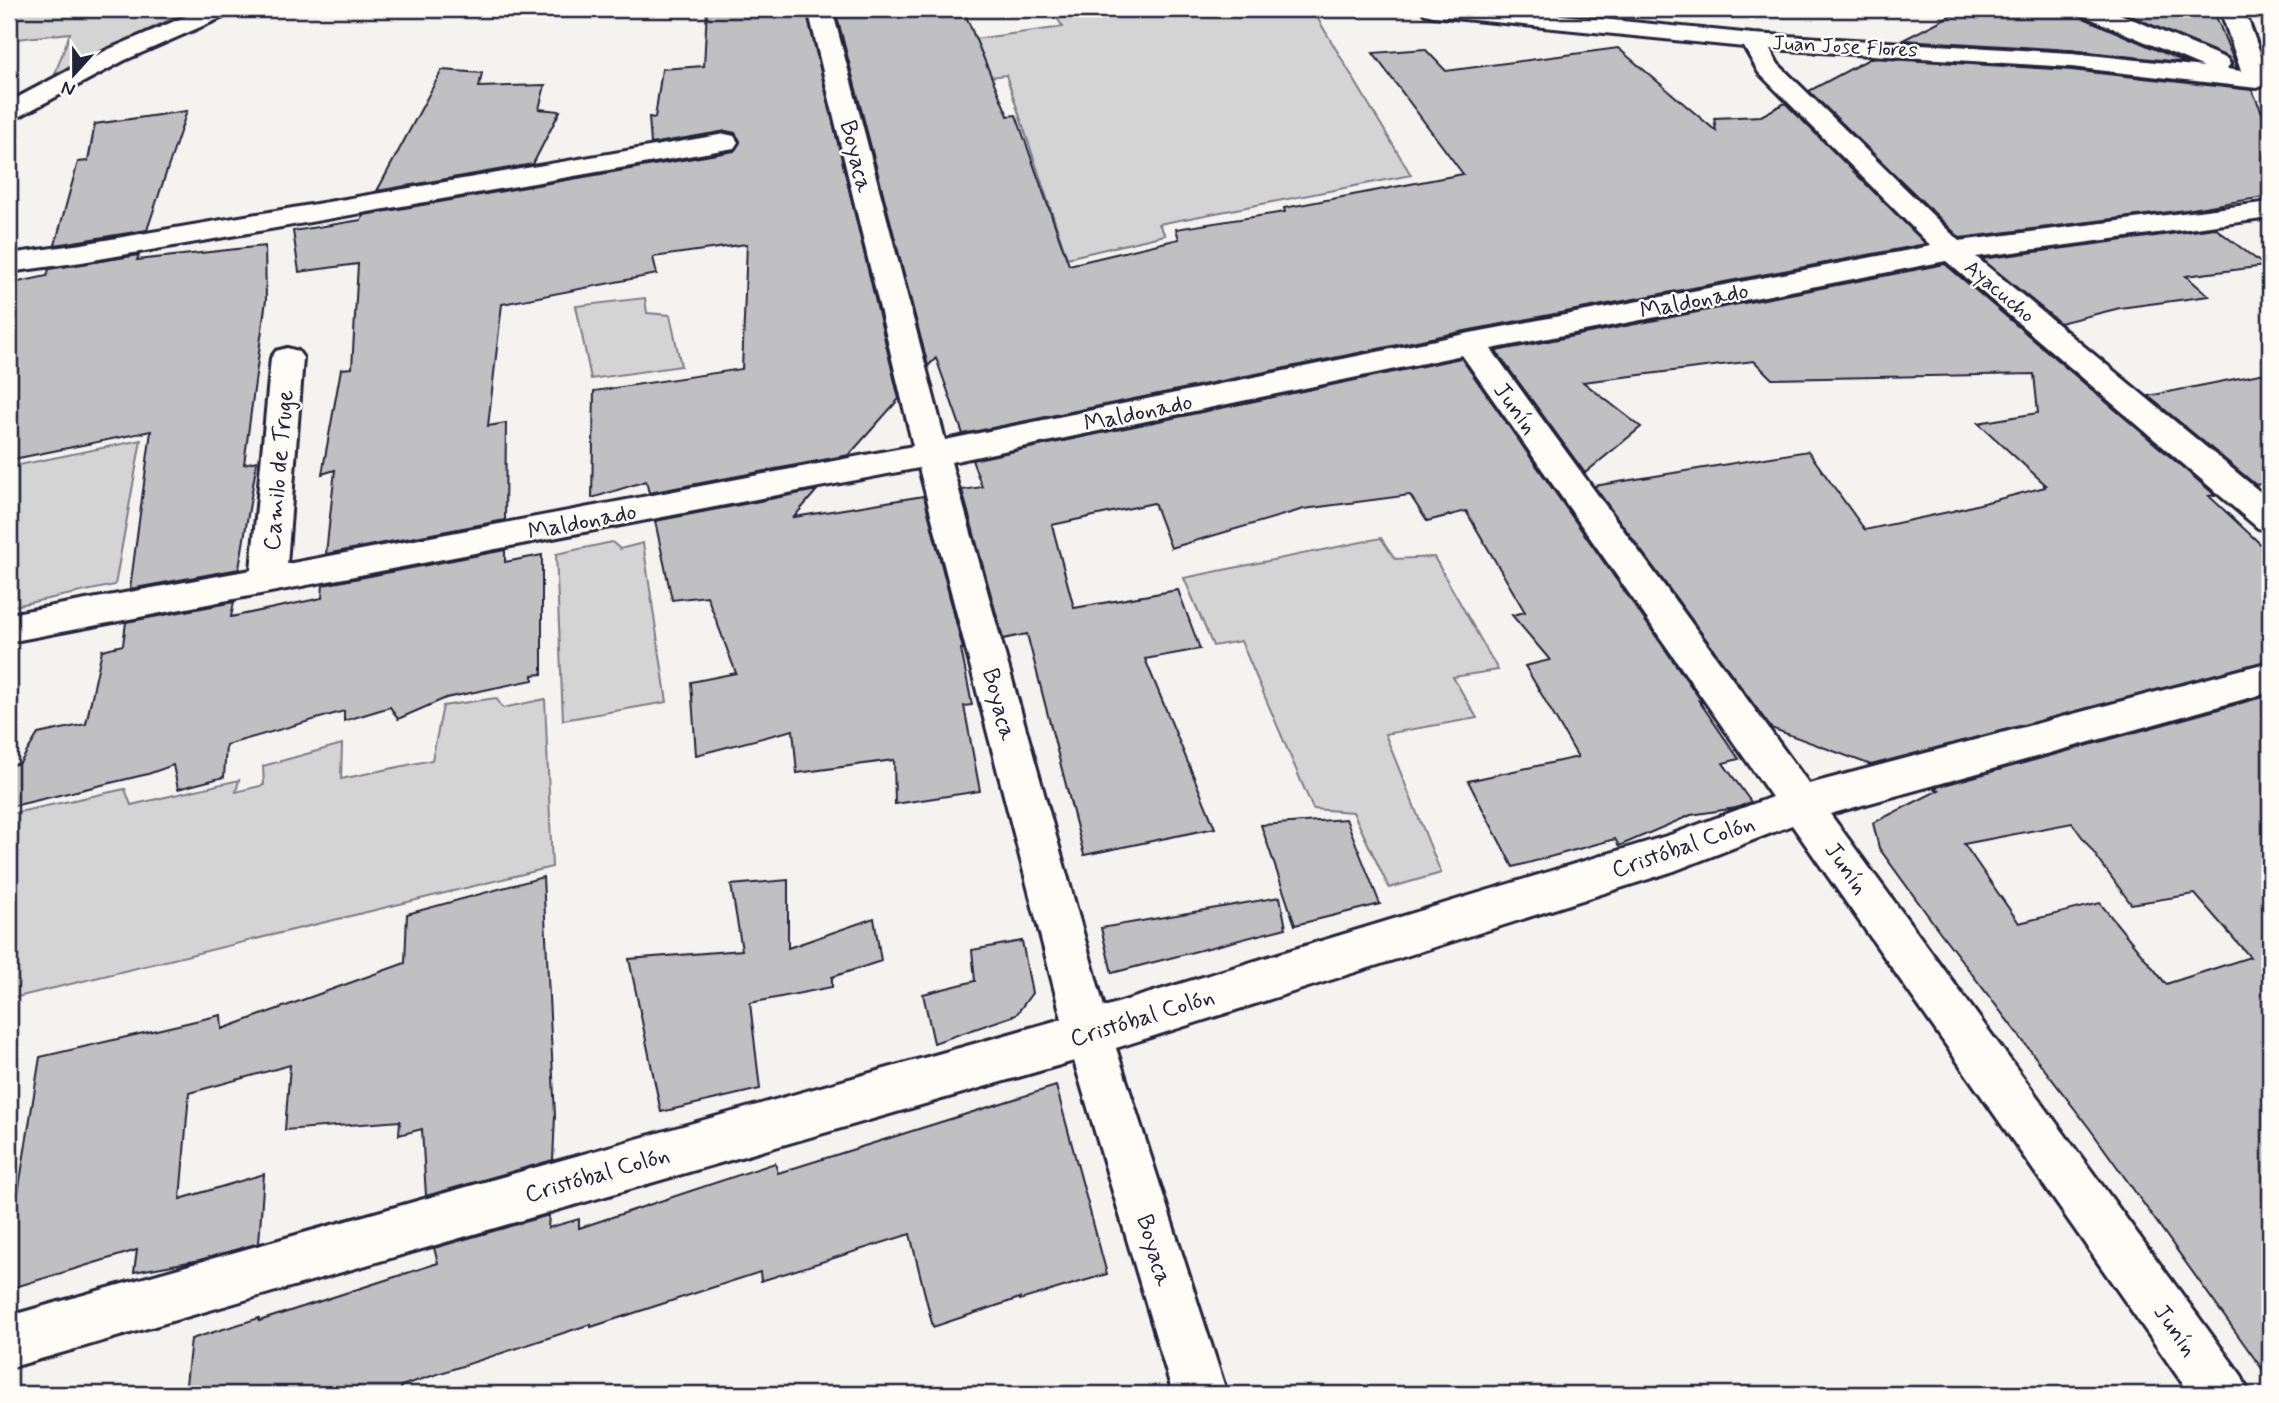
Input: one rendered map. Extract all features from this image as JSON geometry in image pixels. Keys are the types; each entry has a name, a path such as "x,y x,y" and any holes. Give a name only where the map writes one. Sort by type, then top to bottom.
{"street":[{"path":"9,112 116,55 222,9"},
{"name":"Boyaca","path":"820,9 932,454 1089,1034 1200,1394"},
{"name":"Juan Jose Flores","path":"1433,9 1752,41 2071,60 2263,84"},
{"path":"2088,9 2263,84"},
{"path":"2232,9 2263,84"},
{"name":"Ayacucho","path":"1752,41 1768,68 1952,251 2270,519"},
{"path":"9,263 82,253 725,142"},
{"name":"Maldonado","path":"9,628 932,454 1470,343 1952,251 2270,209"},
{"name":"Junín","path":"1470,343 2222,1394"},
{"name":"Camilo de Truge","path":"268,581 287,358"},
{"name":"Cristóbal Colón","path":"9,1342 1089,1034 1674,852 1801,804 2270,677"}],"shaded area":[{"path":"9,9 192,9 55,74 70,33 9,40"},
{"path":"1051,9 1312,9 1411,175 1159,224 1165,235 1067,258 1006,75 920,85 907,48 1063,27"},
{"path":"645,298 647,313 670,315 681,366 591,379 576,306"},
{"path":"141,440 115,585 9,607 9,467"},
{"path":"1381,538 1395,559 1434,557 1498,670 1453,677 1477,718 1385,734 1441,873 1389,888 1353,812 1313,809 1241,641 1213,646 1184,578"},
{"path":"612,542 620,549 643,543 667,702 563,720 556,554"},
{"path":"496,698 503,708 545,699 552,867 9,999 9,814 125,789 131,805 239,780 236,792 264,785 263,766 342,744 341,779 432,760 443,706"}],"building":[{"path":"707,9 806,9 899,399 849,455 649,493 646,481 592,498 594,391 742,369 747,244 653,257 657,274 502,304 488,426 506,423 505,520 326,554 335,470 322,474 341,369 352,368 358,264 299,272 293,231 361,220 364,215 734,151 740,141 735,133 726,131 651,144 649,117 655,118 662,69 704,66"},
{"path":"835,9 963,9 1008,116 1016,115 1069,265 1179,239 1176,229 1285,212 1284,208 1463,174 1373,53 1425,49 1446,71 1618,48 1716,131 1714,118 1761,116 1785,103 1926,244 1470,330 963,434 936,358 928,366"},
{"path":"1963,9 2073,9 2079,16 2187,63 2071,50 1903,40"},
{"path":"2114,9 2213,9 2237,68 2231,67 2232,63 2228,57"},
{"path":"1871,58 2071,70 2252,90 2270,130 2270,196 2186,210 1960,238 1809,91"},
{"path":"442,70 482,73 479,87 545,85 539,109 560,111 533,164 377,191"},
{"path":"187,111 147,230 55,245 78,162 88,161 95,124"},
{"path":"2215,228 2265,266 2186,276 2209,296 2120,308 2060,323 1982,259"},
{"path":"265,246 266,300 244,464 257,461 239,569 130,589 151,431 9,460 9,284 47,276 49,269 139,255 137,260"},
{"path":"1945,264 2215,495 2209,496 2270,553 2270,660 1871,765 1771,728 1594,486 1808,451 1865,530 1953,511 2045,487 2046,485 1978,423 2038,413 2034,374 1772,379 1754,361 1583,382 1641,427 1585,473 1496,351"},
{"path":"1461,358 1702,702 1699,701 1739,759 1723,763 1751,802 1736,808 1691,815 1619,846 1615,839 1513,867 1468,781 1578,757 1525,666 1550,660 1512,615 1525,612 1466,511 1427,521 1410,495 1304,509 1171,548 1154,503 1052,525 1074,608 1178,590 1200,649 1145,659 1215,828 1084,855 1027,634 1003,639 962,490 982,487 972,460"},
{"path":"2270,372 2270,482 2256,485 2148,396"},
{"path":"817,490 794,517 924,496 963,649 972,705 964,706 980,791 895,804 894,760 797,773 793,730 696,755 691,682 736,673 707,596 672,600 655,521"},
{"path":"505,550 505,562 542,555 542,674 533,675 533,680 446,698 398,719 390,707 344,721 344,711 226,745 224,777 178,789 173,765 148,774 9,807 9,766 20,763 38,734 86,724 102,650 123,645 126,622 234,602 231,617 322,598 323,585"},
{"path":"2270,695 2270,1380 2090,1129 1879,848 1873,823 1939,790 1933,788","holes":["2072,823 2131,904 2195,894 2250,957 2166,984 2100,903 2019,923 1964,844"]},
{"path":"1346,819 1380,904 1295,925 1261,825"},
{"path":"543,877 555,1116 553,1160 426,1196 422,1129 399,1135 400,1121 285,1130 290,1065 189,1093 180,1199 264,1174 259,1243 200,1260 134,1272 137,1250 9,1289 9,1249 40,1057 221,1015 222,1029 405,963 407,914"},
{"path":"788,880 788,948 874,918 881,961 832,977 832,987 750,1003 760,1089 661,1112 629,959 742,950 731,885"},
{"path":"1280,897 1286,928 1112,973 1101,928"},
{"path":"1022,941 1032,993 1016,1015 934,1043 923,994 975,981 972,950"},
{"path":"1056,1086 1107,1274 1020,1298 933,1327 910,1234 761,1281 760,1272 591,1327 591,1324 401,1386 401,1394 185,1394 191,1339 259,1318 259,1321 438,1263 434,1248 549,1215 548,1228 579,1219 579,1228 775,1163 778,1173"}]}
